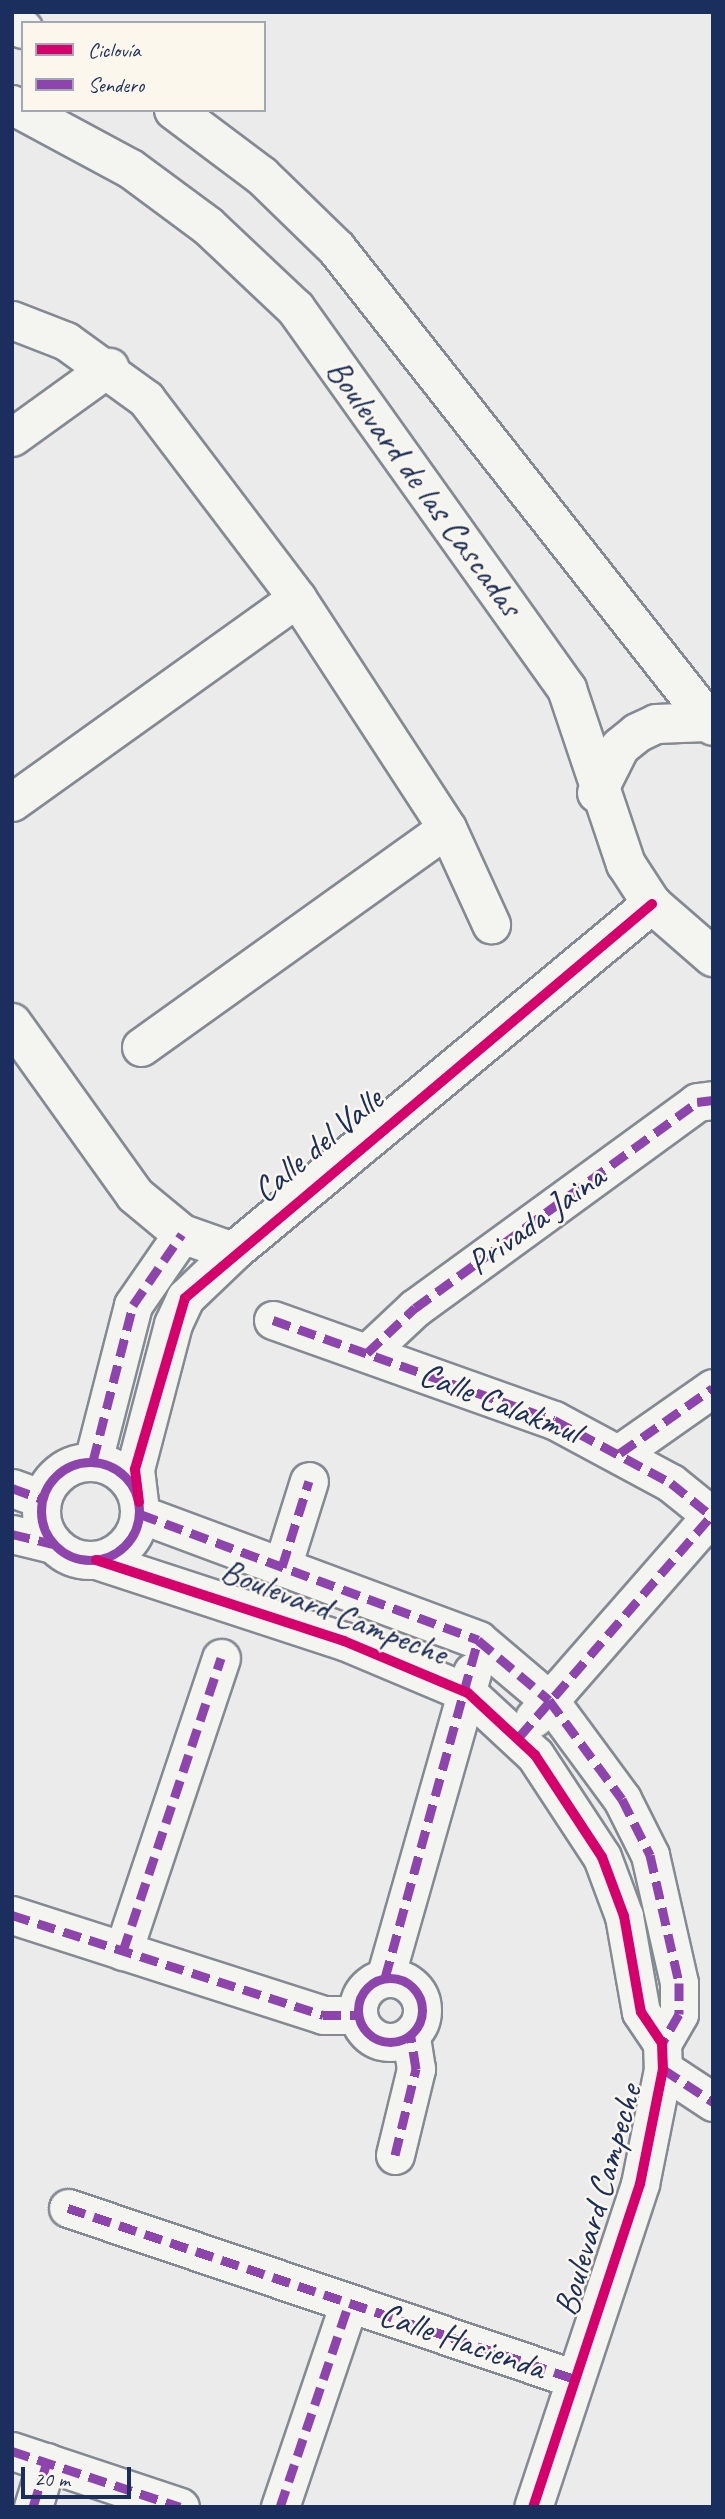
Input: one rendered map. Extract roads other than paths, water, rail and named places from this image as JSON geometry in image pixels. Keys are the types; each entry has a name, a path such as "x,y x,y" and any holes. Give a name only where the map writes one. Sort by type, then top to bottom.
{"main road":[{"name":"Boulevard de las Cascadas","path":"25,112 131,169 208,226 296,309 568,689 597,793 626,864 652,904 713,957"},
{"name":"Boulevard de las Cascadas","path":"176,112 262,176 337,249 710,724"},
{"path":"597,793 620,747 637,733 656,724 710,724"},
{"name":"Calle del Valle","path":"233,1252 652,904"},
{"path":"12,1023 135,1195 183,1234 233,1252"}],"street":[{"path":"12,320 109,366 146,399 297,598 447,828 491,924"},
{"path":"12,437 109,366"},
{"path":"12,802 297,598"},
{"path":"141,1047 447,828"},
{"name":"Privada Jaina","path":"367,1353 415,1308 640,1143 697,1102 713,1100"},
{"path":"93,1461 133,1305 183,1234"},
{"name":"Calle del Valle","path":"139,1508 135,1469 173,1324 185,1298 233,1252"},
{"name":"Calle Calakmul","path":"273,1320 554,1420 620,1453 712,1516 519,1737"},
{"path":"620,1453 713,1388"},
{"path":"12,1534 53,1544 80,1559 96,1560 125,1545 139,1508 118,1470 93,1461 64,1469 27,1493 53,1544"},
{"path":"282,1567 309,1481"},
{"name":"Boulevard Campeche","path":"139,1508 282,1567 478,1640 549,1700 622,1799 650,1855 679,1983 679,2014 663,2056 640,2184 533,2507"},
{"name":"Boulevard Campeche","path":"96,1560 344,1641 468,1693 519,1737 574,1806 602,1857 624,1916 641,2012 663,2056"},
{"path":"411,2036 379,2041 358,2015 359,1999 385,1978 468,1693 478,1640"},
{"path":"123,1951 221,1658"},
{"path":"12,1915 323,2015 358,2015"},
{"path":"385,1978 405,1981 420,1997 423,2017 411,2036 416,2069 395,2155"},
{"path":"663,2056 713,2102"},
{"name":"Calle Hacienda","path":"68,2208 575,2379"},
{"path":"280,2507 349,2303"},
{"path":"12,2451 180,2507"},
{"path":"33,2507 47,2462"}]}
